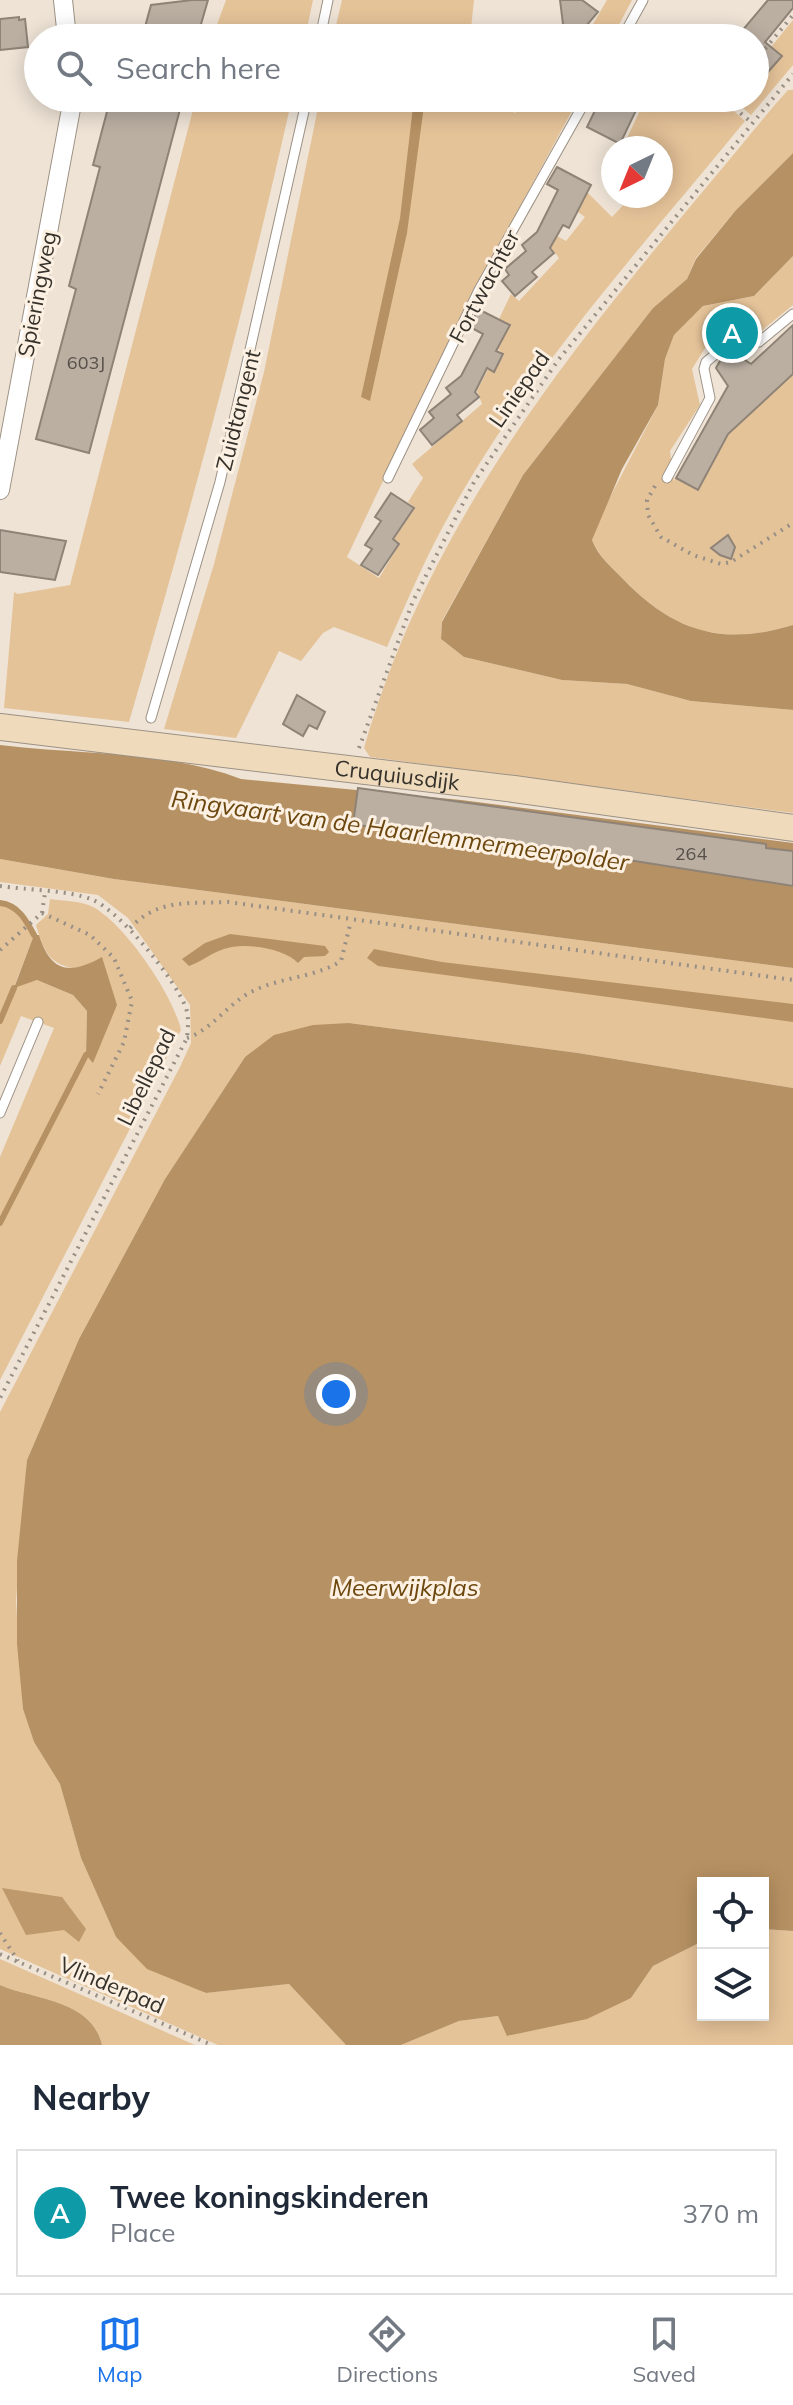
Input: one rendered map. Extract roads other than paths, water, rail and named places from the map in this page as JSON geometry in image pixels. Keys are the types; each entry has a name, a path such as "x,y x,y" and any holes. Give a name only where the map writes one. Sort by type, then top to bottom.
{"street":[{"path":"63,0 66,24"},
{"name":"Spieringweg","path":"0,490 8,408 70,112"},
{"name":"Cruquiusdijk","path":"0,727 793,828"}],"lane":[{"path":"323,24 328,0"},
{"path":"630,24 643,0"},
{"name":"Zuidtangent","path":"151,718 220,482 304,112"},
{"name":"Fortwachter","path":"388,478 479,290 579,112"},
{"path":"667,478 710,398 704,372 706,362 728,344 759,342 793,314"},
{"path":"0,1113 38,1022"}],"water":[{"path":"412,112 423,112 407,233 370,401 361,397 400,218"},
{"path":"793,153 793,256 754,296 703,306 674,335 665,359 658,405 622,469 592,540 605,561 642,597 680,622 721,634 744,634 793,625 793,710 691,701 627,684 562,680 464,657 441,639 442,622 523,475 653,308 687,279 696,259 736,210"},
{"name":"Ringvaart van de Haarlemmermeerpolder","path":"0,745 152,758 241,779 461,800 793,843 793,968 114,879 0,859"},
{"path":"230,934 325,946 329,952 325,956 304,957 298,963 274,950 242,946 219,951 189,966 182,959 205,943"},
{"path":"34,935 39,935 49,957 63,967 80,966 102,957 117,1005 93,1063 86,1055 87,1011 73,995 37,980 14,988"},
{"path":"374,949 442,962 793,1004 793,1022 378,966 367,958"},
{"name":"Meerwijkplas","path":"349,1023 578,1053 793,1088 793,1931 769,1929 769,1877 697,1877 697,1944 653,1966 631,1998 587,2019 507,2036 498,2016 459,2021 401,2045 346,2045 289,1984 206,1993 147,1969 116,1937 81,1858 60,1784 34,1742 23,1709 17,1644 17,1561 27,1460 79,1339 165,1179 245,1057 274,1035 313,1025"}],"waterway":[{"path":"0,903 17,910 34,935"},
{"path":"0,1021 14,988"},
{"path":"0,1223 86,1055"}],"place":[{"name":"Twee koningskinderen","path":"732,333"}]}
